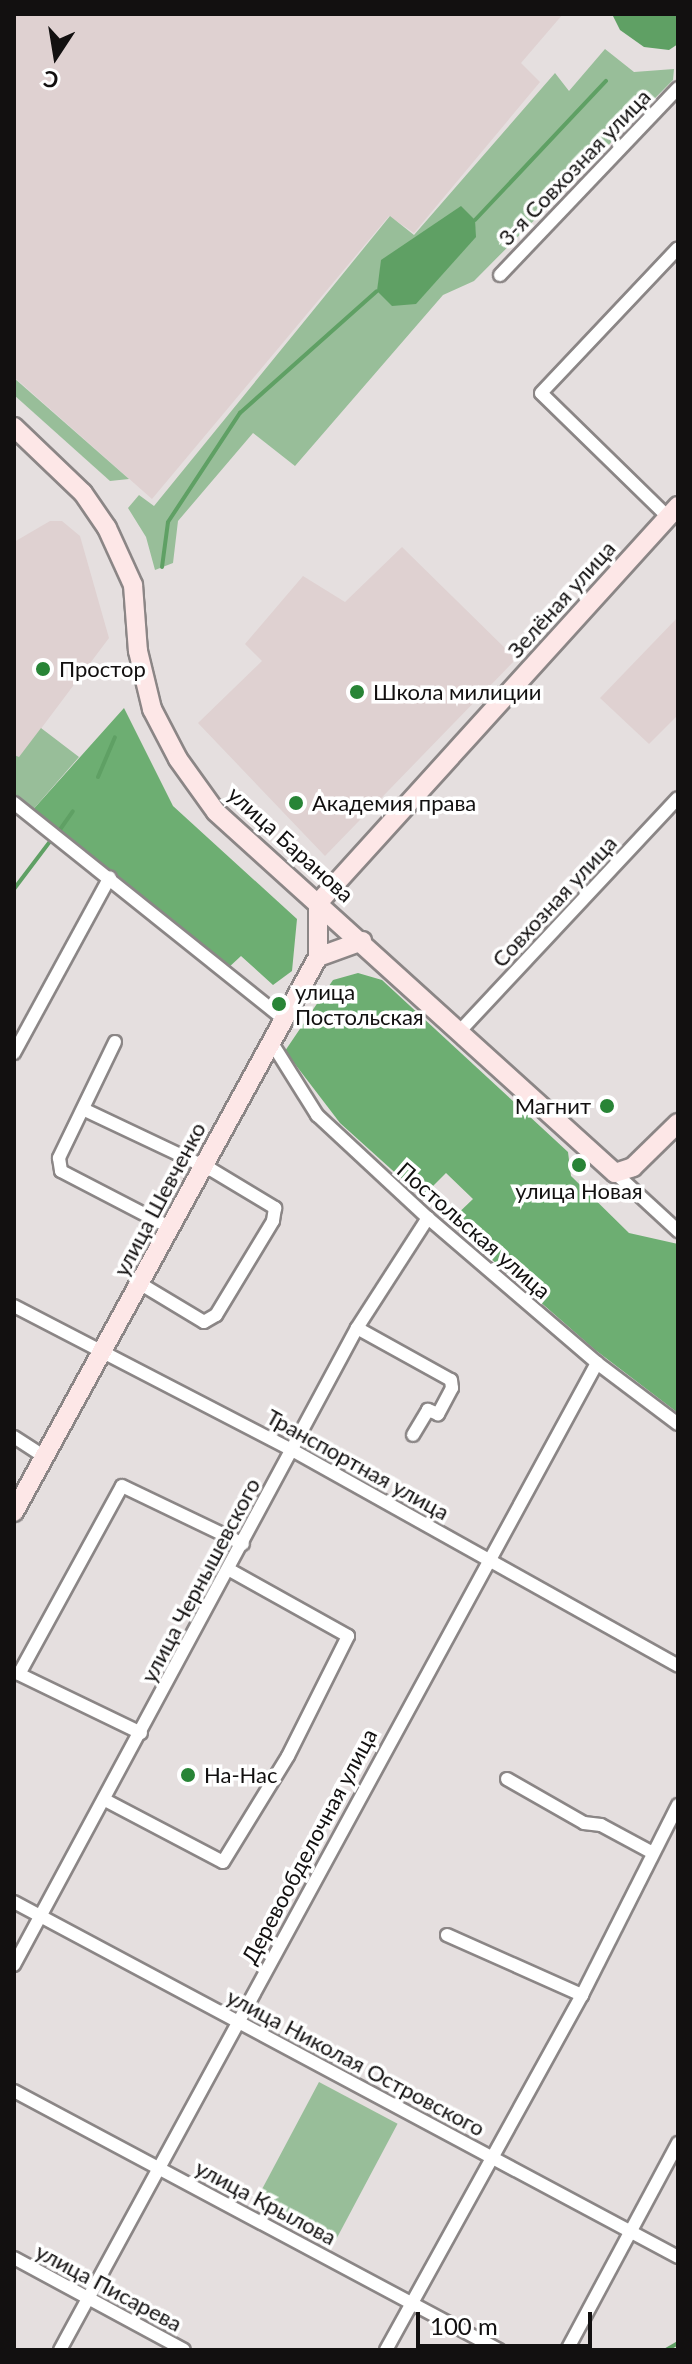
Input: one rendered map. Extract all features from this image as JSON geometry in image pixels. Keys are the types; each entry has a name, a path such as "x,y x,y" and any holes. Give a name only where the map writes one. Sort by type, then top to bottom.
{"main road":[{"name":"улица Баранова","path":"14,427 83,493 107,528 133,585 138,651 152,709 178,759 216,812 615,1173"},
{"name":"Зелёная улица","path":"318,903 673,511"},
{"path":"318,903 318,957 362,941"},
{"name":"улица Шевченко","path":"14,1512 204,1168 281,1017 318,957"},
{"path":"615,1173 633,1167 678,1123"}],"street":[{"name":"3-я Совхозная улица","path":"500,275 678,88"},
{"path":"673,511 541,393 678,248"},
{"name":"Совхозная улица","path":"459,1032 678,798"},
{"path":"14,803 281,1017"},
{"path":"14,1053 110,877"},
{"name":"Постольская улица","path":"270,1040 317,1115 428,1218 597,1363 678,1424"},
{"path":"115,1042 85,1110 59,1158 61,1171 171,1228"},
{"path":"85,1110 204,1168 275,1208 273,1221 216,1315 204,1322 141,1284"},
{"path":"615,1173 678,1231"},
{"name":"улица Чернышевского","path":"14,1965 230,1570 357,1328 428,1218"},
{"name":"Транспортная улица","path":"14,1306 292,1450 678,1666"},
{"path":"357,1328 451,1380 452,1388 438,1414 428,1410 413,1435"},
{"name":"Деревообделочная улица","path":"60,2350 488,1558 597,1363"},
{"path":"14,1437 45,1457"},
{"path":"141,1733 19,1674 122,1486 243,1544"},
{"path":"105,1800 223,1862 288,1756 348,1636 230,1570"},
{"path":"507,1779 584,1823 601,1825 653,1853"},
{"path":"386,2350 582,1995 678,1805"},
{"name":"улица Николая Островского","path":"14,1902 678,2257"},
{"path":"447,1935 582,1995"},
{"name":"улица Крылова","path":"14,2091 499,2350"},
{"path":"567,2350 678,2143"},
{"name":"улица Писарева","path":"14,2258 184,2350"}],"shaded area":[{"path":"14,14 563,14 521,63 540,82 414,233 389,216 152,499 14,377"},
{"path":"612,14 678,14 678,44 669,50 644,47 620,30"},
{"path":"605,49 634,72 674,69 673,80 474,281 443,295 295,466 253,433 178,521 173,563 155,570 146,537 128,508 139,495 154,506 390,216 414,235 555,73 569,91"},
{"path":"461,206 475,220 476,237 416,304 392,306 377,291 381,260"},
{"path":"14,378 129,479 110,481 14,395"},
{"path":"50,521 62,521 80,536 109,638 19,758 14,755 14,542"},
{"name":"Школа милиции","path":"402,547 516,659 325,856 198,723 262,661 245,644 303,576 345,602"},
{"path":"678,617 678,715 649,744 600,698"},
{"path":"124,708 173,806 297,919 292,971 273,985 241,956 227,969 30,813"},
{"path":"41,728 79,757 30,813 14,803 14,755 19,757"},
{"path":"358,973 382,980 568,1152 571,1176 629,1233 678,1244 678,1413 594,1349 449,1222 473,1199 446,1173 422,1197 340,1123 285,1051 333,980"},
{"path":"319,2082 398,2124 334,2243 256,2201"}],"waterway":[{"path":"475,220 606,81"},
{"path":"162,567 168,522 240,413 377,291"},
{"path":"98,777 115,737"},
{"path":"59,831 73,811"},
{"path":"14,889 51,840"},
{"path":"666,2350 678,2343"}],"place":[{"name":"Простор","path":"43,669"},
{"name":"Школа милиции","path":"357,692"},
{"name":"Академия права","path":"296,803"},
{"name":"улица Постольская","path":"279,1004"},
{"name":"Магнит","path":"607,1106"},
{"name":"улица Новая","path":"579,1165"},
{"name":"На-Нас","path":"188,1775"}]}
